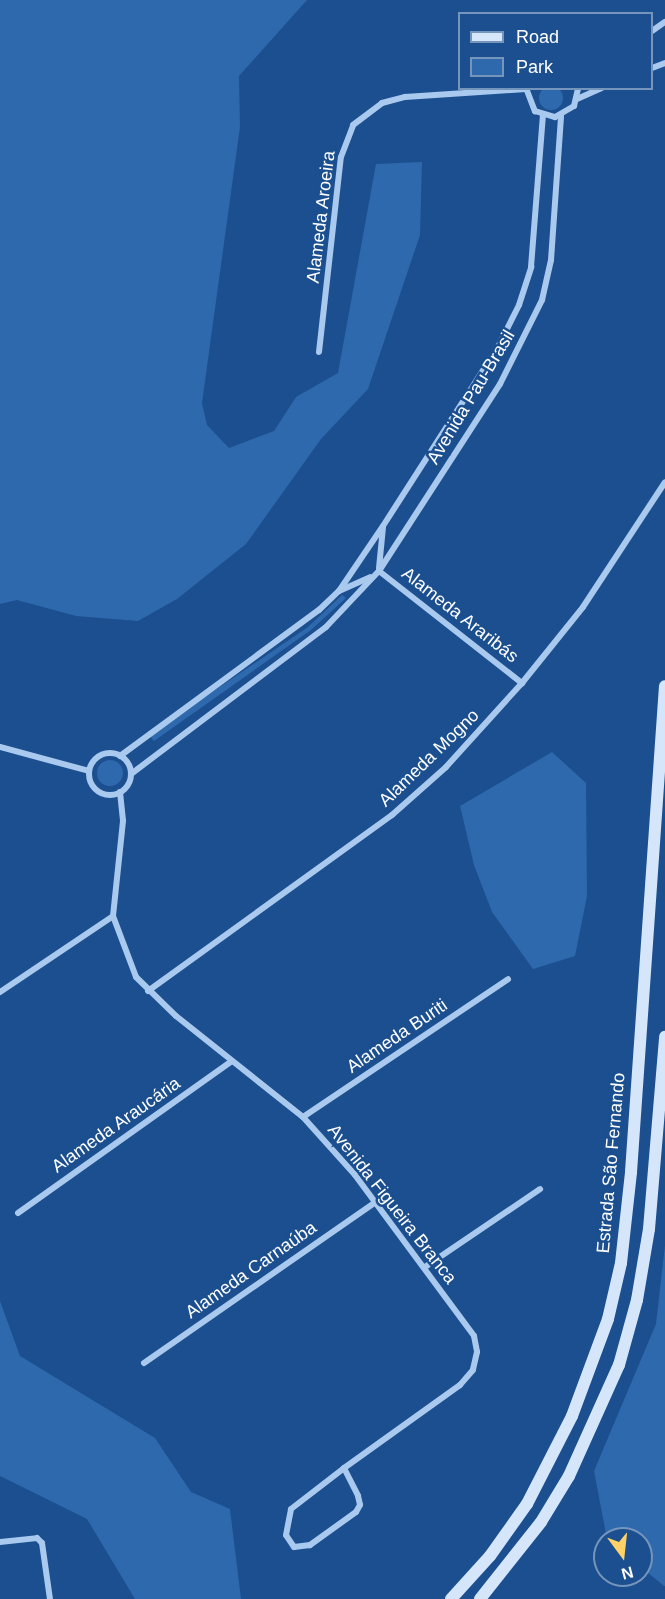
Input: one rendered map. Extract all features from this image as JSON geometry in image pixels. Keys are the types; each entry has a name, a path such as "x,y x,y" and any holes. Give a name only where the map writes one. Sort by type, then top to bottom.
{"main road":[{"name":"Estrada São Fernando","path":"452,1599 490,1556 527,1504 558,1448 610,1308 621,1263 631,1172 665,686"},
{"path":"480,1599 542,1522 569,1476 619,1365 637,1300 649,1229 665,1037"}],"street":[{"name":"Alameda Aroeira","path":"319,352 341,157 353,125 382,103 405,97 511,90"},
{"path":"526,90 530,105 543,116 561,116 577,99 597,90"},
{"path":"577,99 578,90"},
{"name":"Avenida Pau-Brasil","path":"89,771 100,756 120,756 301,626 339,591 498,347 519,305 531,267 543,116"},
{"name":"Avenida Pau-Brasil","path":"120,792 131,774 326,627 378,571 500,384 542,300 551,260 561,116"},
{"name":"Alameda Mogno","path":"148,991 392,815 446,767 522,683 583,607 665,482"},
{"name":"Avenida Pau-Brasil","path":"378,571 383,526"},
{"name":"Avenida Pau-Brasil","path":"339,591 378,571"},
{"name":"Alameda Araribás","path":"378,571 522,683"},
{"path":"0,747 89,771 91,784 100,793 120,792"},
{"path":"120,756 131,774"},
{"name":"Avenida Figueira Branca","path":"120,792 123,821 113,915 127,959 148,991 303,1117 425,1267 474,1336 477,1352 473,1370 460,1384 344,1468 291,1509 286,1536 294,1547 310,1545 356,1512 358,1496 344,1468"},
{"path":"0,992 113,915"},
{"name":"Alameda Buriti","path":"303,1117 508,979"},
{"name":"Alameda Araucária","path":"18,1213 232,1061"},
{"path":"425,1267 540,1189"},
{"name":"Alameda Carnaúba","path":"144,1363 374,1203"},
{"path":"0,1542 37,1538 42,1543 50,1599"}],"green space":[{"path":"0,0 307,0 239,76 240,127 202,403 207,425 229,448 274,431 296,397 338,373 376,164 422,162 420,235 368,389 321,439 246,544 177,599 138,621 76,616 17,600 0,604"},
{"path":"543,90 559,90 562,93 562,103 556,109 546,109 540,103 540,93"},
{"path":"342,595 346,598 311,630 154,741 149,735 308,627"},
{"path":"552,752 586,783 587,896 575,956 533,969 492,912 474,865 460,806"},
{"path":"110,760 119,764 123,773 119,782 110,786 101,782 97,773 101,764"},
{"path":"665,1245 665,1586 653,1577 653,1527 605,1527 594,1471 656,1324"},
{"path":"0,1301 20,1356 155,1438 191,1492 230,1509 241,1599 135,1599 87,1519 0,1476"}]}
